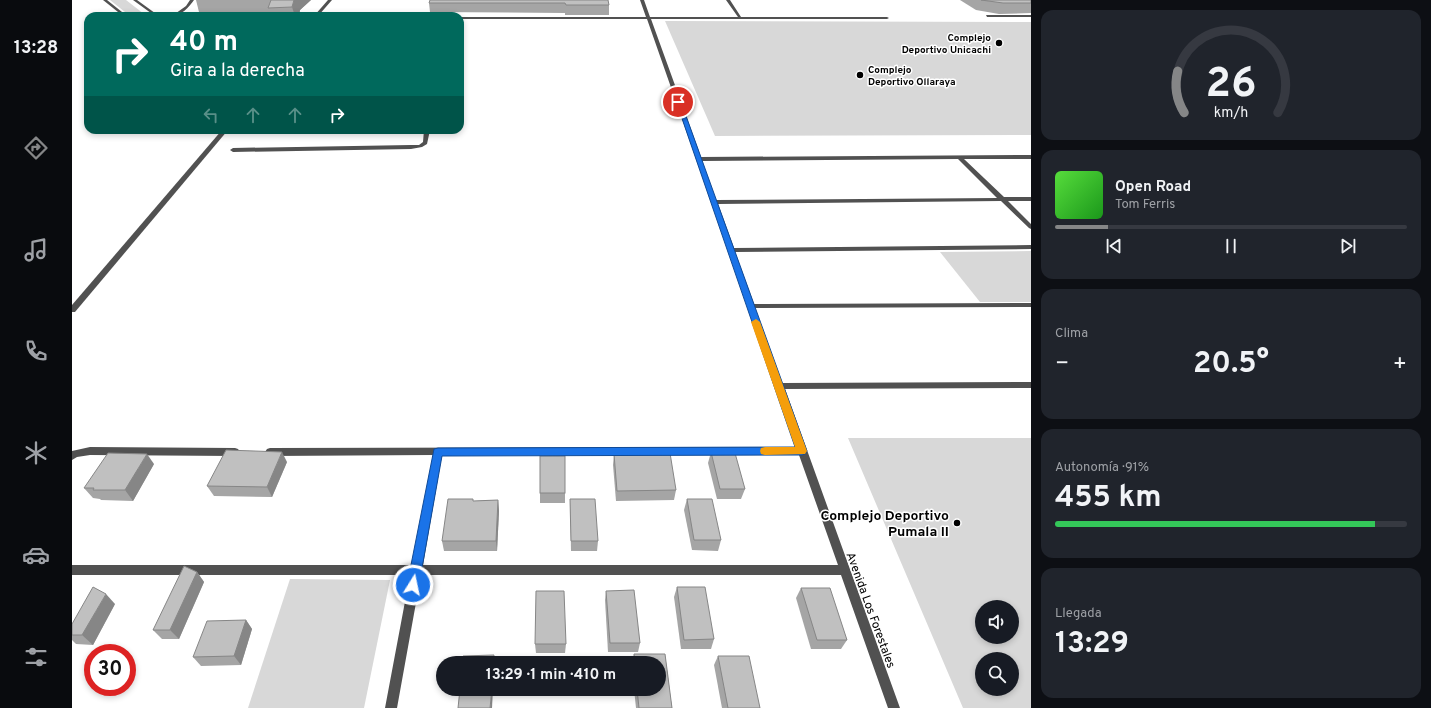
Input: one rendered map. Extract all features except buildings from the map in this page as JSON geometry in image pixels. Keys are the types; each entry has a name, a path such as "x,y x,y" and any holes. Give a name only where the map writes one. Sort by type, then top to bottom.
{"street":[{"path":"105,0 120,12"},
{"path":"135,0 152,12"},
{"path":"180,12 187,7 192,0"},
{"path":"320,12 330,0"},
{"name":"Avenida Los Forestales","path":"642,0 778,386 894,708"},
{"path":"728,0 740,18"},
{"path":"987,16 1031,16"},
{"path":"464,18 887,18"},
{"path":"72,310 222,134"},
{"path":"233,150 411,147 420,146 425,143 426,134"},
{"path":"959,157 1031,227"},
{"path":"698,159 1031,157"},
{"path":"713,202 1031,199"},
{"path":"730,250 1031,247"},
{"path":"750,306 1031,305"},
{"path":"778,386 1031,385"},
{"path":"72,456 74,454 90,451 248,452"},
{"path":"264,452 802,451"},
{"path":"391,708 438,452"},
{"path":"72,570 844,570"}],"shaded area":[{"path":"110,0 126,0 141,12 125,12"},
{"name":"Complejo Deportivo Ollaraya","path":"665,21 1031,22 1031,135 715,136"},
{"path":"1031,251 1031,302 980,302 940,252"},
{"name":"Complejo Deportivo Pumala II","path":"848,438 1031,438 1031,708 963,708"},
{"path":"290,579 390,580 364,708 248,708"}],"slow traffic":[{"path":"756,322 802,451 765,451"}],"place":[{"name":"Complejo Deportivo Unicachi","path":"999,43"},
{"name":"Complejo Deportivo Ollaraya","path":"860,75"},
{"name":"Complejo Deportivo Pumala II","path":"957,523"}],"route":[{"path":"413,585 438,452 802,451 678,102"}]}
